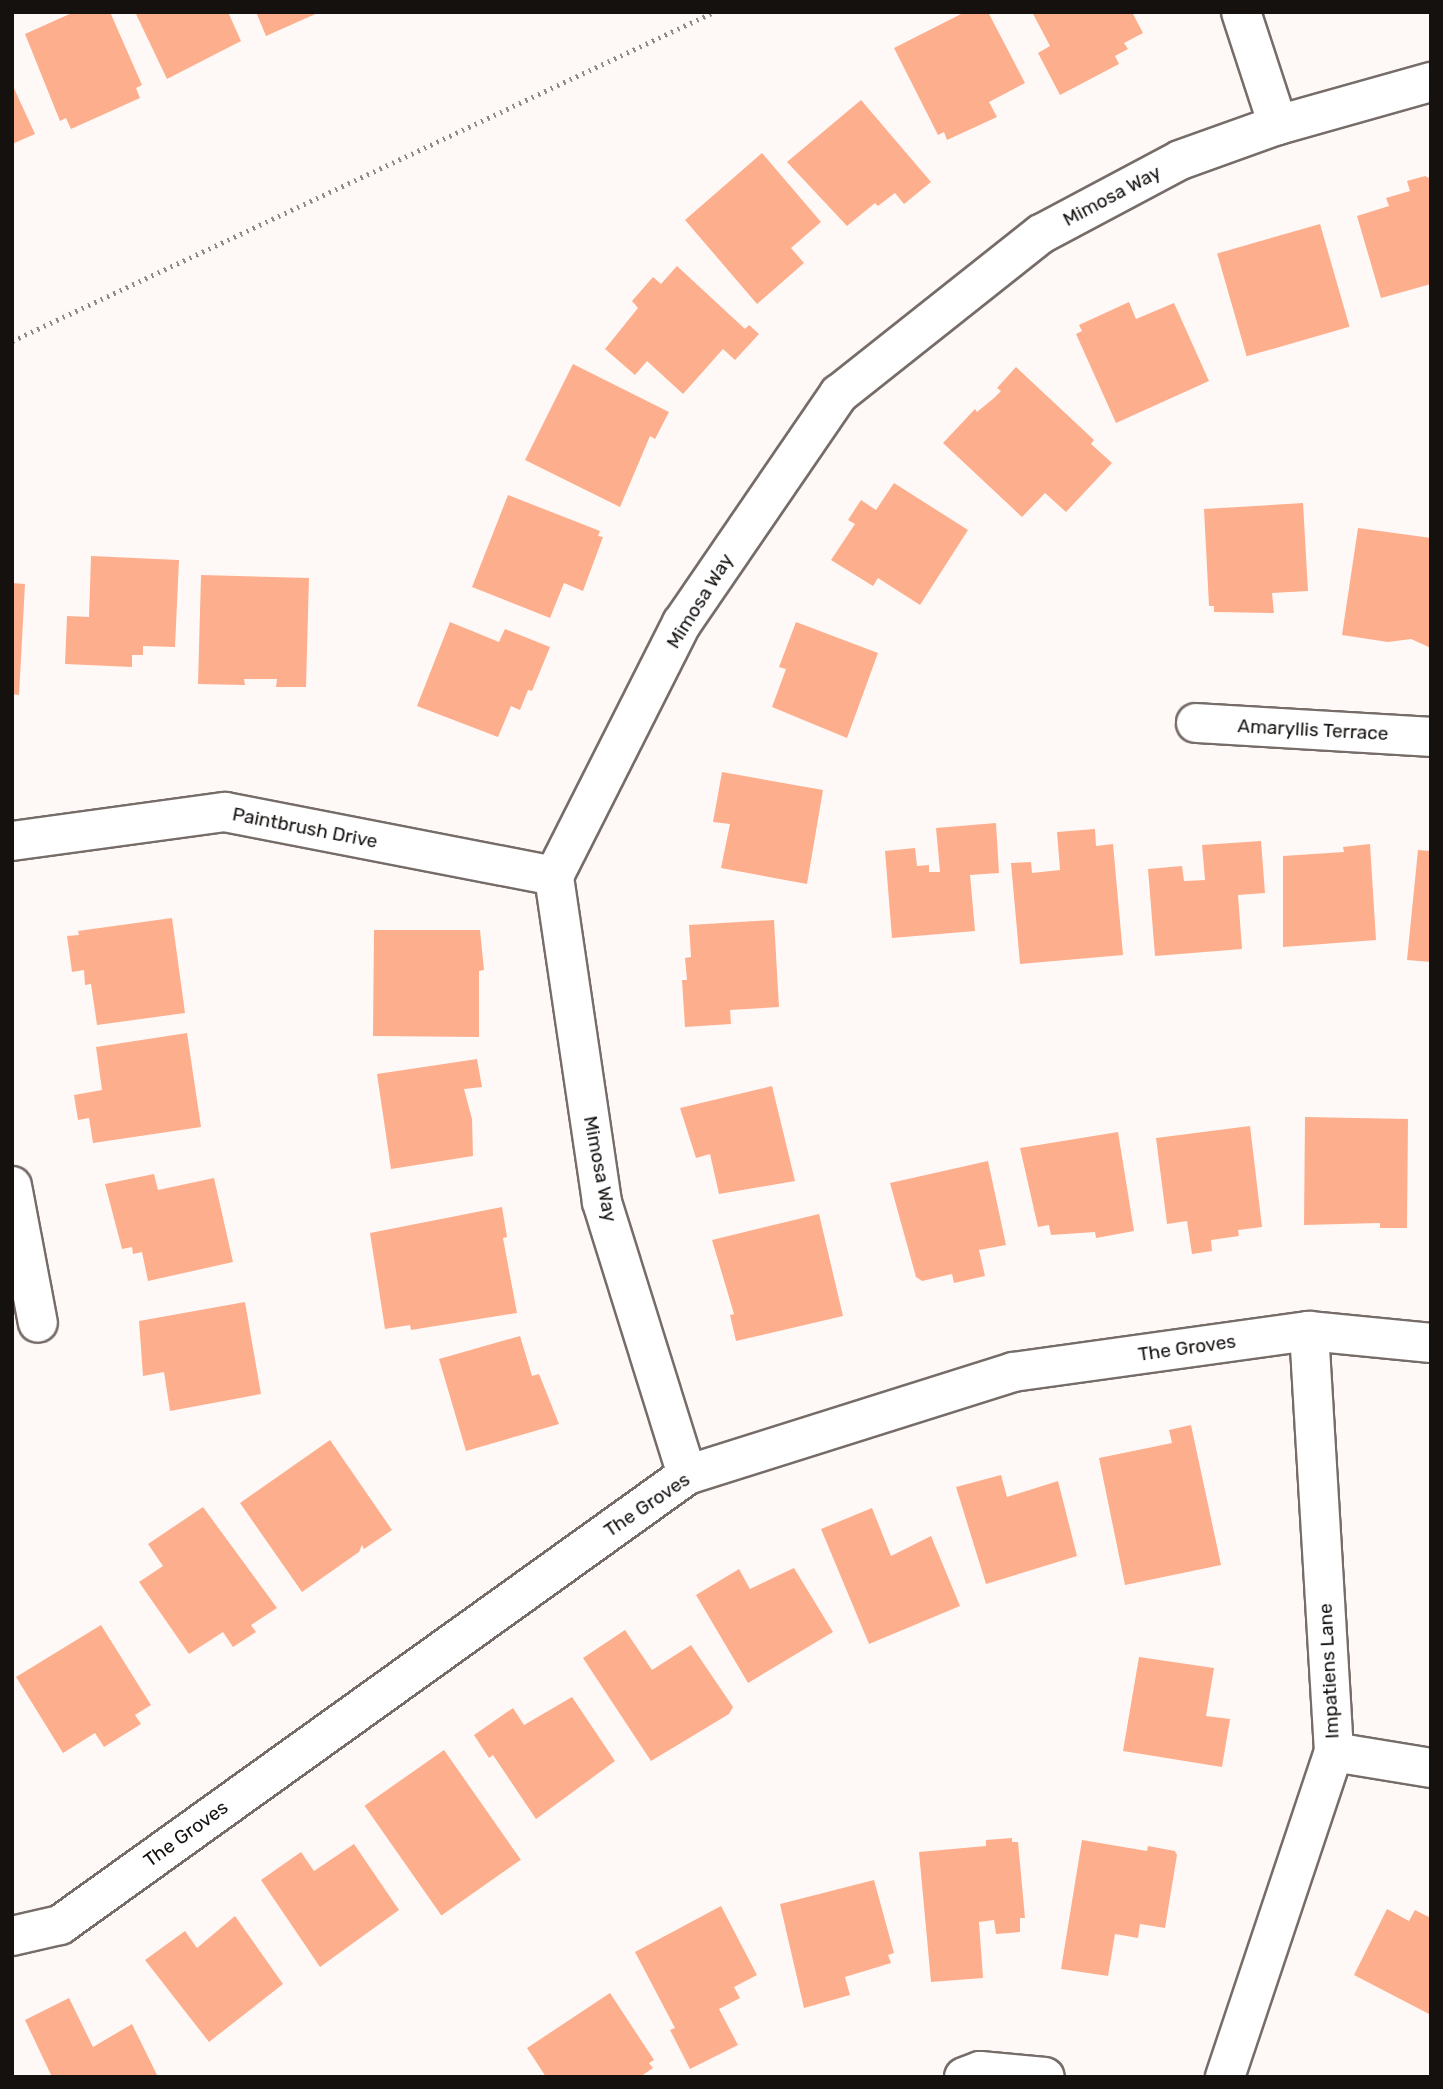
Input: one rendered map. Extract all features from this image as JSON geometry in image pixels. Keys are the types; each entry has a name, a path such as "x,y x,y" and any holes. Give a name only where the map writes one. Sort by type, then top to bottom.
{"street":[{"path":"1241,12 1278,125"},
{"name":"Mimosa Way","path":"687,1475 602,1202 554,876 682,623 839,394 1041,234 1180,160 1278,125 1431,82"},
{"name":"Amaryllis Terrace","path":"1196,723 1431,737"},
{"name":"Paintbrush Drive","path":"12,841 225,812 554,876"},
{"path":"12,1186 38,1323"},
{"name":"The Groves","path":"12,1936 60,1925 687,1475 1013,1372 1309,1331 1431,1343"},
{"name":"Impatiens Lane","path":"1225,2077 1334,1752 1309,1331"},
{"path":"1334,1752 1431,1768"},
{"path":"964,2077 980,2071 1045,2077"}],"path":[{"path":"12,341 714,12"}],"building":[{"path":"74,12 110,12 142,85 136,88 140,98 71,129 66,118 60,121 25,34"},
{"path":"135,12 228,12 241,41 167,79"},
{"path":"256,12 320,12 266,36"},
{"path":"965,12 988,12 1025,83 989,102 997,117 947,140 944,132 938,135 894,48"},
{"path":"1032,12 1132,12 1143,33 1124,43 1128,49 1115,56 1119,64 1060,95 1038,53 1050,46"},
{"path":"12,84 35,134 12,144"},
{"path":"861,100 931,182 904,204 895,193 878,206 875,203 847,226 787,162"},
{"path":"762,153 821,222 791,248 804,263 757,304 685,220"},
{"path":"1425,176 1431,179 1431,284 1381,298 1357,216 1389,206 1386,198 1410,191 1407,181"},
{"path":"1320,224 1349,327 1247,356 1217,253"},
{"path":"677,266 745,329 749,325 759,334 735,360 723,349 683,394 647,361 635,375 605,349 638,308 632,301 653,277 661,284"},
{"path":"1129,302 1136,319 1174,303 1209,381 1116,423 1076,334 1082,331 1079,325"},
{"path":"573,364 669,412 655,439 650,436 620,507 525,460"},
{"path":"1016,367 1094,440 1091,444 1112,463 1066,512 1045,493 1022,517 943,443 975,409 977,412 1001,391 997,388"},
{"path":"894,483 968,530 920,605 878,578 873,586 831,560 855,524 848,520 861,500 876,510"},
{"path":"508,495 600,531 598,536 603,537 583,591 564,583 550,618 472,587"},
{"path":"1303,503 1308,591 1272,593 1274,613 1214,612 1214,606 1209,606 1204,509"},
{"path":"1358,528 1431,538 1431,648 1411,639 1388,642 1342,635"},
{"path":"91,556 179,560 175,647 143,646 143,655 132,655 132,667 65,664 67,616 89,617"},
{"path":"201,575 309,578 306,687 276,687 277,679 244,679 245,685 198,684"},
{"path":"12,583 25,584 19,695 12,694"},
{"path":"450,622 499,642 505,629 550,647 532,691 528,690 520,710 511,706 498,737 417,706"},
{"path":"796,622 878,653 847,738 772,707 786,669 779,667"},
{"path":"722,772 823,790 807,884 721,868 730,824 713,822"},
{"path":"996,823 999,873 970,875 975,931 892,938 885,851 915,848 917,866 929,865 929,872 940,872 936,828"},
{"path":"1095,829 1096,846 1113,844 1123,955 1020,964 1011,863 1031,862 1032,873 1060,870 1057,832"},
{"path":"1261,841 1265,893 1238,895 1242,949 1155,956 1148,869 1182,866 1184,881 1205,880 1202,845"},
{"path":"1370,844 1376,940 1283,947 1283,856 1344,852 1343,847"},
{"path":"1418,850 1431,851 1431,962 1407,960"},
{"path":"172,918 185,1013 97,1025 91,984 85,985 84,970 72,972 67,936 79,935 78,931"},
{"path":"774,920 779,1007 730,1010 731,1024 685,1027 682,980 687,980 685,958 691,957 689,925"},
{"path":"374,930 480,930 484,970 479,971 479,1037 373,1036"},
{"path":"187,1033 201,1127 93,1143 89,1118 78,1120 74,1095 102,1090 96,1047"},
{"path":"477,1059 482,1087 464,1089 472,1119 473,1156 391,1169 377,1074"},
{"path":"772,1086 795,1181 719,1194 710,1154 696,1158 680,1108"},
{"path":"1305,1117 1408,1119 1407,1228 1380,1228 1380,1223 1304,1225"},
{"path":"1250,1126 1262,1227 1238,1230 1239,1236 1211,1240 1212,1251 1192,1254 1187,1221 1167,1224 1156,1138"},
{"path":"1118,1132 1134,1231 1096,1238 1095,1232 1051,1235 1049,1225 1038,1227 1020,1148"},
{"path":"988,1161 1006,1245 979,1250 985,1276 954,1283 952,1274 922,1281 916,1277 890,1183"},
{"path":"154,1174 158,1190 214,1178 233,1262 148,1281 142,1252 133,1254 132,1247 122,1249 105,1184"},
{"path":"502,1207 507,1237 503,1238 517,1313 411,1330 410,1325 385,1329 370,1233"},
{"path":"819,1214 843,1316 736,1341 730,1315 734,1314 712,1240"},
{"path":"245,1302 261,1394 170,1411 164,1372 143,1376 139,1321"},
{"path":"520,1336 532,1376 539,1374 559,1424 466,1451 439,1359"},
{"path":"1191,1425 1221,1565 1125,1585 1099,1458 1172,1443 1169,1430"},
{"path":"330,1440 392,1530 364,1549 362,1545 359,1552 302,1592 240,1503"},
{"path":"1001,1475 1007,1497 1058,1481 1077,1556 986,1584 956,1487"},
{"path":"203,1507 277,1608 251,1625 256,1632 233,1647 223,1632 189,1654 139,1582 163,1566 148,1544"},
{"path":"872,1508 891,1556 931,1536 960,1606 869,1644 821,1529"},
{"path":"794,1568 833,1632 748,1683 696,1595 739,1569 750,1589"},
{"path":"101,1625 151,1705 135,1715 141,1724 104,1747 95,1733 63,1753 16,1677"},
{"path":"625,1630 652,1670 691,1645 733,1707 729,1714 651,1761 583,1658"},
{"path":"1139,1657 1214,1668 1206,1716 1230,1719 1222,1767 1123,1751"},
{"path":"572,1697 615,1761 536,1819 493,1755 489,1758 474,1735 513,1708 524,1725"},
{"path":"444,1750 521,1860 441,1915 365,1806"},
{"path":"1012,1838 1012,1842 1018,1842 1025,1918 1020,1918 1020,1932 996,1934 994,1920 979,1922 983,1978 931,1982 919,1852 986,1846 986,1840"},
{"path":"1082,1840 1147,1851 1148,1846 1175,1851 1177,1855 1165,1928 1140,1924 1138,1938 1115,1934 1108,1976 1061,1969"},
{"path":"354,1844 399,1910 320,1967 261,1880 301,1852 314,1871"},
{"path":"874,1880 894,1953 888,1955 891,1963 845,1977 850,1995 804,2008 780,1904"},
{"path":"721,1906 757,1975 734,1987 740,1998 719,2009 738,2045 690,2069 670,2030 675,2028 635,1952"},
{"path":"1387,1909 1409,1921 1415,1910 1431,1918 1431,2015 1354,1975"},
{"path":"235,1916 283,1984 209,2042 145,1960 185,1931 197,1948"},
{"path":"610,1993 654,2060 649,2063 653,2068 640,2077 546,2077 527,2048"},
{"path":"69,1998 93,2047 132,2024 158,2077 52,2077 25,2020"}]}
